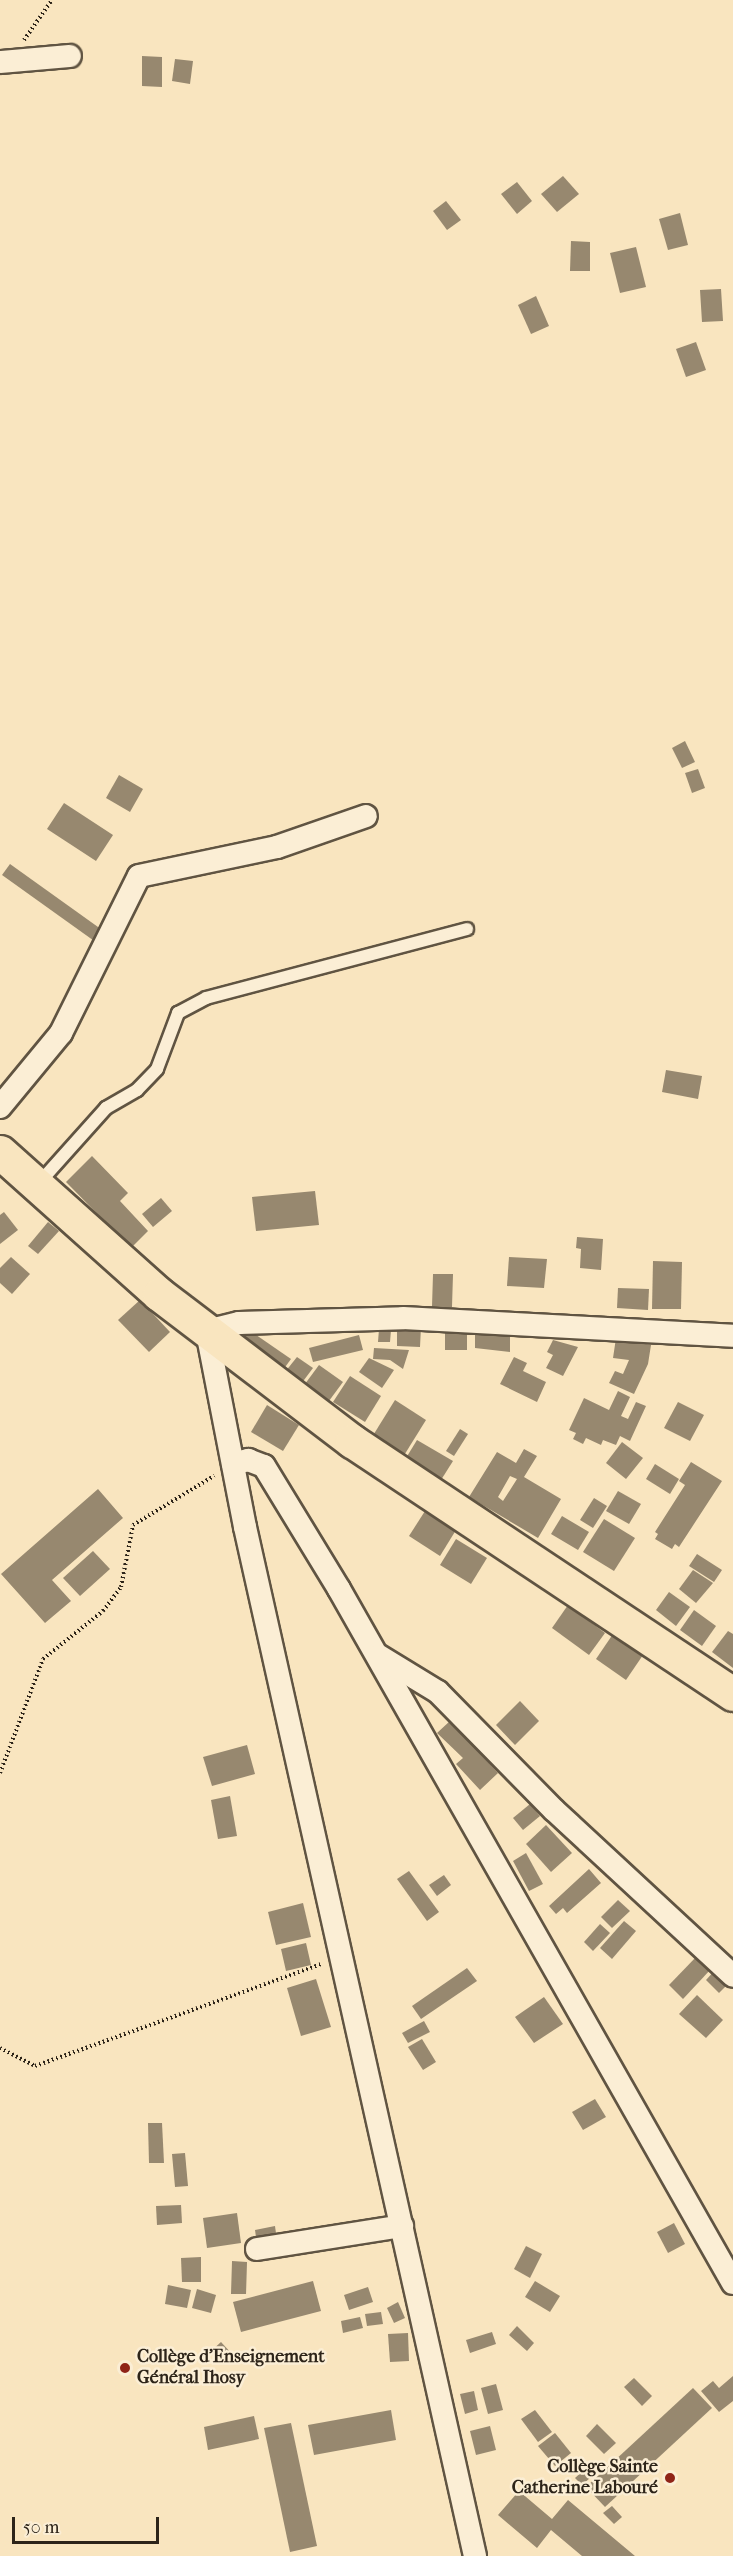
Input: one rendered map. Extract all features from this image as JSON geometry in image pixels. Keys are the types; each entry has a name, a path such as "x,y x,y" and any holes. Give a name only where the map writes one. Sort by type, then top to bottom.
{"main road":[{"path":"14,1170 159,1294 352,1441 733,1694"}],"street":[{"path":"5,61 70,56"},
{"path":"0,1107 62,1033 139,876 277,847 366,816"},
{"path":"475,2556 233,1464 207,1331 239,1323 403,1318 733,1336"},
{"path":"233,1464 248,1460 264,1466 375,1654 733,2283"},
{"path":"375,1654 438,1692 571,1826 733,1976"},
{"path":"257,2249 402,2226"}],"lane":[{"path":"14,1170 106,1108 137,1090 157,1069 178,1013 206,998 467,929"}],"path":[{"path":"5,61 52,0"},
{"path":"0,1773 43,1659 103,1611 122,1587 133,1525 233,1464"},
{"path":"0,2048 35,2066 343,1957"}],"building":[{"path":"142,56 162,57 162,87 142,86"},
{"path":"175,59 193,61 190,84 172,81"},
{"path":"563,176 579,194 557,212 541,194"},
{"path":"517,182 532,201 517,214 501,194"},
{"path":"446,201 461,220 447,230 433,211"},
{"path":"680,213 688,245 668,250 659,219"},
{"path":"571,241 590,242 590,271 570,271"},
{"path":"636,247 646,287 620,293 610,253"},
{"path":"721,289 723,321 702,322 700,290"},
{"path":"536,296 549,326 531,334 518,305"},
{"path":"696,342 706,370 686,377 676,349"},
{"path":"685,741 695,762 682,768 672,748"},
{"path":"698,769 705,788 692,793 685,773"},
{"path":"119,775 143,789 130,812 106,798"},
{"path":"64,803 113,835 96,861 47,829"},
{"path":"10,864 105,932 97,943 2,875"},
{"path":"666,1070 702,1076 698,1099 662,1092"},
{"path":"92,1156 128,1193 120,1201 148,1231 131,1248 66,1182"},
{"path":"315,1191 319,1225 256,1231 252,1197"},
{"path":"161,1198 172,1211 153,1227 142,1214"},
{"path":"4,1212 18,1230 0,1244 0,1215"},
{"path":"48,1222 59,1231 38,1254 28,1246"},
{"path":"577,1237 603,1239 601,1270 580,1268 581,1249 576,1248"},
{"path":"11,1257 30,1274 12,1294 0,1283 0,1268"},
{"path":"509,1257 547,1259 544,1288 507,1286"},
{"path":"653,1261 682,1262 681,1309 652,1309"},
{"path":"433,1274 453,1274 452,1307 432,1307"},
{"path":"618,1288 649,1289 648,1310 617,1308"},
{"path":"140,1300 170,1332 149,1352 118,1320"},
{"path":"409,1327 421,1327 420,1347 397,1346 397,1331 409,1331"},
{"path":"379,1329 391,1330 390,1342 378,1342"},
{"path":"249,1330 291,1359 283,1370 241,1341"},
{"path":"445,1330 467,1330 467,1350 445,1350"},
{"path":"475,1333 510,1333 510,1352 475,1348"},
{"path":"359,1335 363,1350 313,1362 309,1348"},
{"path":"616,1338 651,1345 648,1364 634,1394 609,1383 615,1371 623,1374 629,1360 613,1358"},
{"path":"553,1340 578,1347 563,1376 546,1368 553,1355 547,1352"},
{"path":"374,1348 409,1350 403,1369 390,1360 373,1359"},
{"path":"297,1357 313,1368 301,1384 285,1372"},
{"path":"514,1357 527,1363 523,1371 546,1382 537,1402 500,1384"},
{"path":"369,1358 394,1370 382,1388 359,1372"},
{"path":"319,1365 343,1382 326,1405 302,1388"},
{"path":"350,1376 381,1396 365,1422 333,1402"},
{"path":"618,1391 630,1397 621,1416 628,1419 636,1402 646,1406 630,1441 620,1436 616,1445 603,1440 601,1445 586,1438 583,1444 573,1439 576,1433 569,1430 584,1398 609,1410"},
{"path":"395,1400 426,1420 403,1457 372,1437"},
{"path":"678,1402 704,1415 690,1441 664,1428"},
{"path":"267,1405 299,1425 283,1451 251,1432"},
{"path":"460,1429 468,1434 454,1456 446,1451"},
{"path":"417,1440 453,1461 441,1480 406,1458"},
{"path":"622,1442 643,1458 626,1479 606,1463"},
{"path":"524,1449 537,1456 524,1477 561,1499 538,1538 469,1497 497,1452 516,1463","holes":["510,1476 517,1479 503,1501 498,1497"]},
{"path":"691,1462 722,1481 679,1547 675,1544 672,1549 655,1539 658,1534 655,1532 685,1485 679,1481"},
{"path":"655,1464 679,1479 670,1494 646,1479"},
{"path":"98,1489 123,1518 52,1580 71,1601 45,1623 1,1574"},
{"path":"618,1491 641,1504 629,1524 606,1511"},
{"path":"594,1498 607,1506 593,1528 580,1520"},
{"path":"425,1511 456,1530 440,1556 409,1536"},
{"path":"562,1516 589,1532 578,1550 551,1534"},
{"path":"604,1519 635,1538 614,1571 583,1552"},
{"path":"456,1539 487,1558 471,1584 440,1565"},
{"path":"93,1551 110,1569 80,1596 63,1578"},
{"path":"697,1554 722,1570 714,1582 689,1566"},
{"path":"693,1570 713,1583 696,1603 679,1589"},
{"path":"669,1592 690,1607 676,1626 656,1610"},
{"path":"568,1605 605,1633 589,1655 552,1628"},
{"path":"694,1610 716,1626 702,1646 680,1630"},
{"path":"728,1631 733,1634 733,1668 712,1652"},
{"path":"613,1634 643,1655 626,1680 596,1659"},
{"path":"520,1701 539,1721 515,1745 496,1725"},
{"path":"450,1721 498,1773 480,1790 456,1764 463,1758 437,1733"},
{"path":"247,1745 255,1774 212,1786 203,1757"},
{"path":"230,1796 237,1836 218,1839 211,1800"},
{"path":"530,1804 540,1816 523,1830 513,1818"},
{"path":"546,1825 572,1853 551,1872 526,1844"},
{"path":"526,1853 543,1884 529,1891 513,1861"},
{"path":"589,1869 601,1883 567,1913 563,1908 556,1914 549,1906"},
{"path":"409,1871 439,1912 427,1921 397,1879"},
{"path":"444,1875 451,1885 437,1896 429,1885"},
{"path":"618,1900 630,1911 612,1928 601,1917"},
{"path":"303,1903 311,1937 276,1945 268,1912"},
{"path":"624,1921 636,1931 612,1959 600,1948"},
{"path":"600,1924 610,1933 593,1951 584,1942"},
{"path":"306,1943 311,1965 286,1971 281,1949"},
{"path":"697,1956 711,1969 683,1999 669,1985"},
{"path":"467,1968 477,1981 421,2019 412,2006"},
{"path":"716,1969 729,1983 719,1993 706,1980"},
{"path":"316,1979 331,2027 301,2036 287,1988"},
{"path":"697,1995 723,2020 706,2038 679,2014"},
{"path":"544,1997 563,2024 534,2043 515,2017"},
{"path":"424,2021 430,2032 408,2043 402,2033"},
{"path":"422,2039 436,2062 423,2070 408,2047"},
{"path":"595,2099 606,2117 583,2130 572,2112"},
{"path":"148,2123 162,2123 164,2163 149,2163"},
{"path":"185,2153 188,2186 175,2187 172,2154"},
{"path":"181,2205 182,2223 157,2225 156,2206"},
{"path":"237,2213 241,2243 207,2248 203,2218"},
{"path":"674,2223 685,2244 668,2253 657,2232"},
{"path":"275,2226 277,2241 257,2244 255,2230"},
{"path":"526,2246 542,2254 530,2278 514,2269"},
{"path":"201,2257 201,2282 182,2282 181,2258"},
{"path":"232,2261 247,2262 246,2294 231,2294"},
{"path":"313,2281 321,2311 241,2332 233,2302"},
{"path":"535,2281 560,2296 550,2312 525,2297"},
{"path":"168,2285 191,2290 187,2308 165,2304"},
{"path":"368,2287 373,2302 349,2310 344,2295"},
{"path":"197,2289 216,2295 211,2313 192,2308"},
{"path":"398,2302 405,2318 394,2323 387,2308"},
{"path":"381,2312 383,2324 367,2326 365,2314"},
{"path":"360,2317 363,2328 343,2333 341,2321"},
{"path":"517,2326 534,2343 527,2351 509,2335"},
{"path":"492,2332 496,2344 470,2353 466,2340"},
{"path":"408,2333 409,2361 390,2362 388,2334"},
{"path":"221,2342 232,2354 221,2364 210,2352"},
{"path":"733,2376 733,2401 719,2412 701,2391 713,2381 719,2388"},
{"path":"634,2378 652,2396 642,2406 624,2387"},
{"path":"496,2384 503,2410 488,2414 481,2388"},
{"path":"693,2388 712,2408 605,2507 586,2487"},
{"path":"474,2391 478,2410 465,2414 460,2394"},
{"path":"391,2410 396,2440 314,2455 308,2425"},
{"path":"535,2410 552,2432 538,2442 521,2419"},
{"path":"254,2416 259,2439 208,2450 204,2427"},
{"path":"291,2423 317,2546 290,2552 264,2428"},
{"path":"597,2424 616,2443 604,2454 586,2436"},
{"path":"490,2426 496,2450 476,2455 470,2431"},
{"path":"555,2433 571,2453 555,2466 538,2446"},
{"path":"592,2463 599,2470 582,2485 575,2478"},
{"path":"519,2491 552,2519 568,2500 635,2556 582,2556 551,2530 537,2548 498,2515"},
{"path":"612,2506 622,2517 614,2524 603,2513"}],"place":[{"name":"Collège d'Enseignement Général Ihosy","path":"125,2368"},
{"name":"Collège Sainte Catherine Labouré","path":"670,2478"}]}
